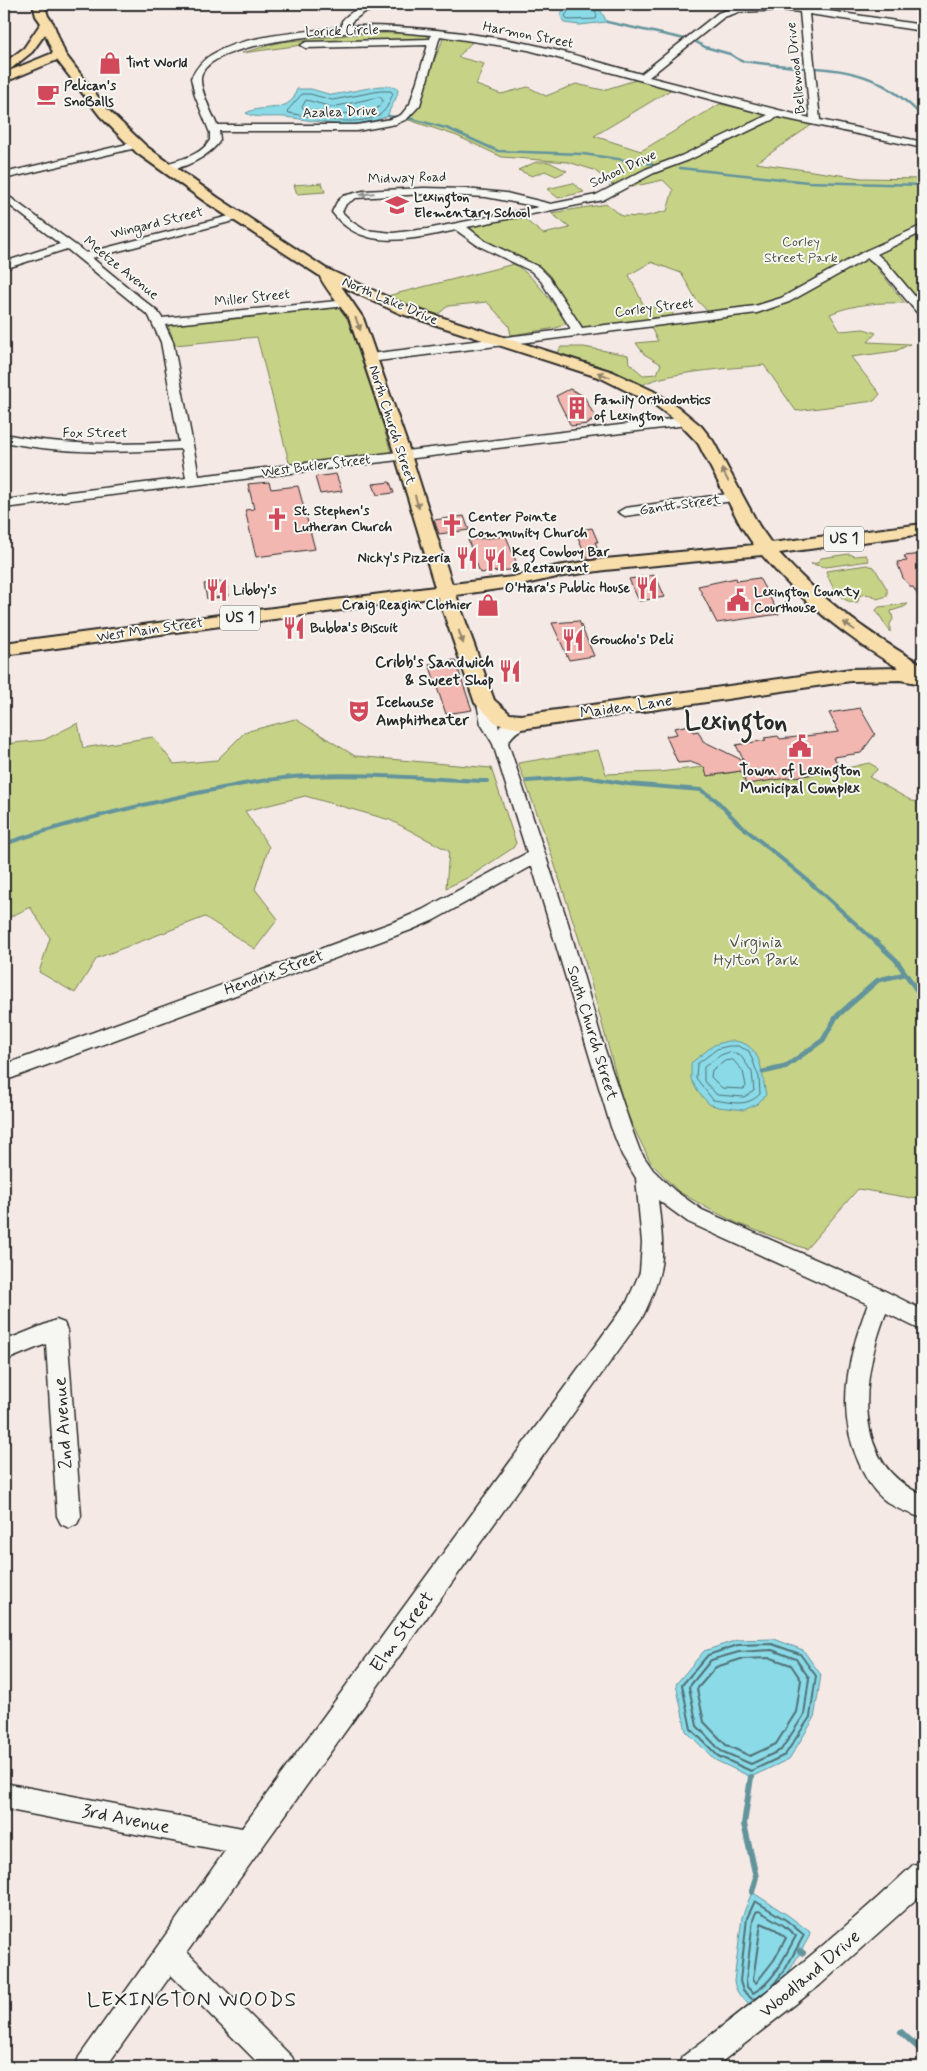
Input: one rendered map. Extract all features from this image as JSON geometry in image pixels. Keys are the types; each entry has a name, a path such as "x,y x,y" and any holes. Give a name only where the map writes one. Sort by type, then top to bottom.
{"main road":[{"name":"North Lake Drive","path":"39,4 42,16 63,59 104,112 136,145 165,168 320,271 404,310 584,367 624,382 658,400 687,421 700,434 712,451 750,526 765,549 800,586 834,615 889,654 923,673"},
{"path":"4,69 28,50 47,23"},
{"path":"4,69 31,60 63,59"},
{"path":"4,77 63,59"},
{"name":"North Church Street","path":"320,271 347,303 356,318 403,455 445,590"},
{"name":"US 1","path":"445,590 512,582 547,582 675,564 700,556 923,529"},
{"name":"West Main Street","path":"4,649 445,590"},
{"name":"South Church Street","path":"445,590 485,704"},
{"name":"Maiden Lane","path":"851,675 872,666 889,654"},
{"name":"Maiden Lane","path":"521,722 851,675 900,674 923,678"},
{"path":"485,704 504,719 521,722"}],"street":[{"path":"347,29 346,21 356,13 389,4"},
{"path":"643,77 728,11 763,7 804,10 923,28"},
{"name":"Bellewood Drive","path":"804,10 815,122"},
{"name":"Harmon Street","path":"213,128 196,83 197,73 206,63 222,53 252,43 347,29 386,28 436,37 545,51 777,114 923,145"},
{"name":"Lorick Circle","path":"276,49 306,45 436,37"},
{"name":"Azalea Drive","path":"213,128 357,128 380,126 393,122 404,116 415,105 436,37"},
{"name":"School Drive","path":"458,226 592,200 607,195 650,171 685,158 777,114"},
{"path":"165,168 192,159 208,150 216,138 213,128"},
{"path":"4,176 136,145"},
{"name":"Midway Road","path":"458,226 405,235 372,235 350,227 337,212 339,205 356,195 396,192 477,194 555,207"},
{"name":"Meetze Avenue","path":"4,196 147,307 159,322 167,342 193,481"},
{"name":"Wingard Street","path":"84,257 237,217"},
{"path":"458,226 481,243 535,269 545,279 578,332"},
{"name":"Corley Street","path":"370,358 742,312 764,307 796,294 869,253 923,228"},
{"path":"4,266 68,245"},
{"path":"869,253 882,265 923,313"},
{"name":"Miller Street","path":"159,322 347,303"},
{"name":"West Butler Street","path":"4,504 687,421"},
{"name":"Fox Street","path":"4,438 47,447 85,450 186,445"},
{"name":"Gantt Street","path":"625,512 736,497"},
{"name":"South Church Street","path":"485,704 493,736 500,743 537,855 618,1118 632,1155 646,1176 668,1197 695,1216 880,1299 923,1321"},
{"path":"500,743 506,730 521,722"},
{"name":"Hendrix Street","path":"4,1073 405,925 428,915 537,855"},
{"name":"Elm Street","path":"89,2067 248,1842 635,1310 650,1280 654,1255 653,1229 647,1199 646,1176"},
{"path":"880,1299 866,1335 860,1361 857,1383 858,1430 869,1462 878,1477 890,1490 923,1506"},
{"name":"2nd Avenue","path":"4,1351 56,1330 69,1516"},
{"name":"3rd Avenue","path":"4,1796 248,1842"},
{"name":"Woodland Drive","path":"692,2067 768,2010 896,1901 923,1875"},
{"path":"168,1953 282,2067"}],"green space":[{"path":"366,33 425,33 430,41 310,44 242,53 281,42"},
{"name":"Corley Street Park","path":"443,36 474,40 458,57 484,64 476,85 501,94 528,87 546,96 576,84 603,90 639,79 672,89 594,136 641,151 720,104 813,124 756,163 861,178 923,179 923,225 772,304 711,315 696,299 681,273 651,262 629,275 644,306 669,309 677,319 584,329 549,278 493,248 461,225 523,218 543,234 570,228 551,213 607,204 622,216 642,217 667,211 673,190 663,180 631,187 613,185 594,170 568,162 502,157 457,136 409,120 400,119 415,105"},
{"path":"536,162 549,162 567,171 556,176 545,171 532,176 518,170"},
{"path":"322,183 325,192 297,194 294,185"},
{"path":"573,183 584,192 558,198 547,189"},
{"path":"923,233 923,307 921,307 894,271 878,254"},
{"path":"869,258 905,303 867,304 830,314 840,331 864,329 876,333 868,342 910,344 896,351 851,357 880,394 874,401 796,411 764,365 717,369 659,378 646,383 638,389 555,358 561,347 584,347 628,355 629,363 643,375 657,374 661,364 644,354 636,343 658,341 650,326 758,310"},
{"path":"514,264 537,283 567,323 556,328 511,335 509,326 487,302 448,306 437,315 387,296"},
{"path":"344,307 357,340 391,452 290,466 257,337 175,345 168,325"},
{"path":"849,554 855,556 866,555 869,561 826,567 811,564 817,563 821,558"},
{"path":"867,565 874,567 887,589 887,596 877,599 871,595 864,594 859,596 858,602 846,600 837,593 826,571"},
{"path":"908,604 891,611 893,619 890,624 890,632 876,610 879,607"},
{"path":"295,719 355,756 491,768 516,843 513,848 469,877 446,888 449,851 390,820 305,796 245,811 269,847 255,889 278,919 255,949 205,917 97,958 75,993 39,972 50,938 30,907 4,920 4,744 44,740 78,723 83,748 153,737 174,764 217,760 245,732"},
{"name":"Virginia Hylton Park","path":"598,750 606,774 659,772 704,767 708,776 741,771 747,783 830,772 869,763 876,767 877,770 869,777 912,801 923,802 923,1200 858,1189 806,1249 739,1224 707,1208 678,1191 651,1163 626,1112 579,939 543,829 518,763"}],"water":[{"path":"571,4 597,4 607,22 580,25 564,23 560,14"},
{"path":"380,86 390,86 398,89 397,97 388,116 373,121 336,124 284,117 259,117 246,113 257,109 287,104 293,99 297,89 311,89 332,95"},
{"path":"727,1041 747,1045 758,1058 761,1066 766,1095 757,1104 744,1110 709,1104 698,1092 691,1079 691,1063 714,1045"},
{"path":"774,1639 803,1650 821,1675 814,1719 789,1759 751,1777 715,1760 686,1731 676,1684 704,1651 737,1640"},
{"path":"752,1892 810,1932 790,1970 769,1999 751,2005 739,1995 734,1981 742,1917"}],"building":[{"name":"Family Orthodontics of Lexington","path":"570,389 584,396 596,419 591,420 592,422 589,422 589,424 571,426 556,396"},
{"path":"336,474 342,491 320,494 315,477"},
{"name":"St. Stephen's Lutheran Church","path":"269,482 271,489 298,486 315,549 256,557 245,510 254,509 248,484"},
{"path":"390,482 394,493 377,495 373,484"},
{"name":"Center Pointe Community Church","path":"464,516 469,530 439,534 434,520"},
{"path":"592,528 598,542 595,542 602,558 588,560 575,531"},
{"name":"Keg Cowboy Bar & Restaurant","path":"506,536 519,569 480,573 468,540"},
{"path":"923,554 923,604 913,587 903,578 897,562 907,561 904,556"},
{"name":"O'Hara's Public House","path":"655,575 665,597 639,601 629,579"},
{"name":"Lexington County Courthouse","path":"736,578 737,581 759,578 779,614 717,623 698,586"},
{"name":"Libby's","path":"226,581 229,596 207,599 204,584"},
{"name":"Groucho's Deli","path":"579,621 594,656 569,660 552,623"},
{"path":"455,660 472,710 446,714 429,664"},
{"name":"Town of Lexington Municipal Complex","path":"860,708 875,734 861,753 834,757 841,770 754,783 746,784 741,771 707,776 704,767 690,762 678,763 666,736 677,734 674,728 690,725 693,732 698,731 703,741 744,761 736,745 778,736 780,739 839,732 829,713"}],"waterway":[{"path":"607,22 685,39"},
{"path":"696,42 705,47 730,54 741,61 804,68"},
{"path":"816,68 848,72 875,81 899,95 923,117"},
{"path":"388,116 396,117"},
{"path":"409,118 449,129 498,151 583,154 652,164"},
{"path":"680,168 808,182 923,185"},
{"path":"4,844 72,823 142,805 233,786 278,779 353,775 487,781"},
{"path":"527,781 585,777 628,784 701,790 716,800 739,824 805,878 876,942"},
{"path":"875,941 896,960 923,999"},
{"path":"763,1072 785,1067 823,1040 836,1017 878,980 905,974"},
{"path":"751,1777 744,1824 756,1877 752,1892"},
{"path":"901,2032 923,2052"}],"place":[{"name":"Tint World","path":"110,63"},
{"name":"Pelican's SnoBalls","path":"48,94"},
{"name":"Lexington Elementary School","path":"397,205"},
{"name":"Family Orthodontics of Lexington","path":"577,408"},
{"name":"St. Stephen's Lutheran Church","path":"277,519"},
{"name":"Center Pointe Community Church","path":"452,525"},
{"name":"Nicky's Pizzeria","path":"467,558"},
{"name":"Keg Cowboy Bar & Restaurant","path":"495,560"},
{"name":"O'Hara's Public House","path":"647,588"},
{"name":"Libby's","path":"217,590"},
{"name":"Lexington County Courthouse","path":"738,600"},
{"name":"Craig Reagin Clothier","path":"488,605"},
{"name":"Bubba's Biscuit","path":"294,628"},
{"name":"Groucho's Deli","path":"573,640"},
{"name":"Cribb's Sandwich & Sweet Shop","path":"510,671"},
{"name":"Icehouse Amphitheater","path":"359,711"},
{"name":"Town of Lexington Municipal Complex","path":"800,746"}],"district":[{"name":"Lexington","path":"736,723"},
{"name":"LEXINGTON WOODS","path":"192,2000"}]}
